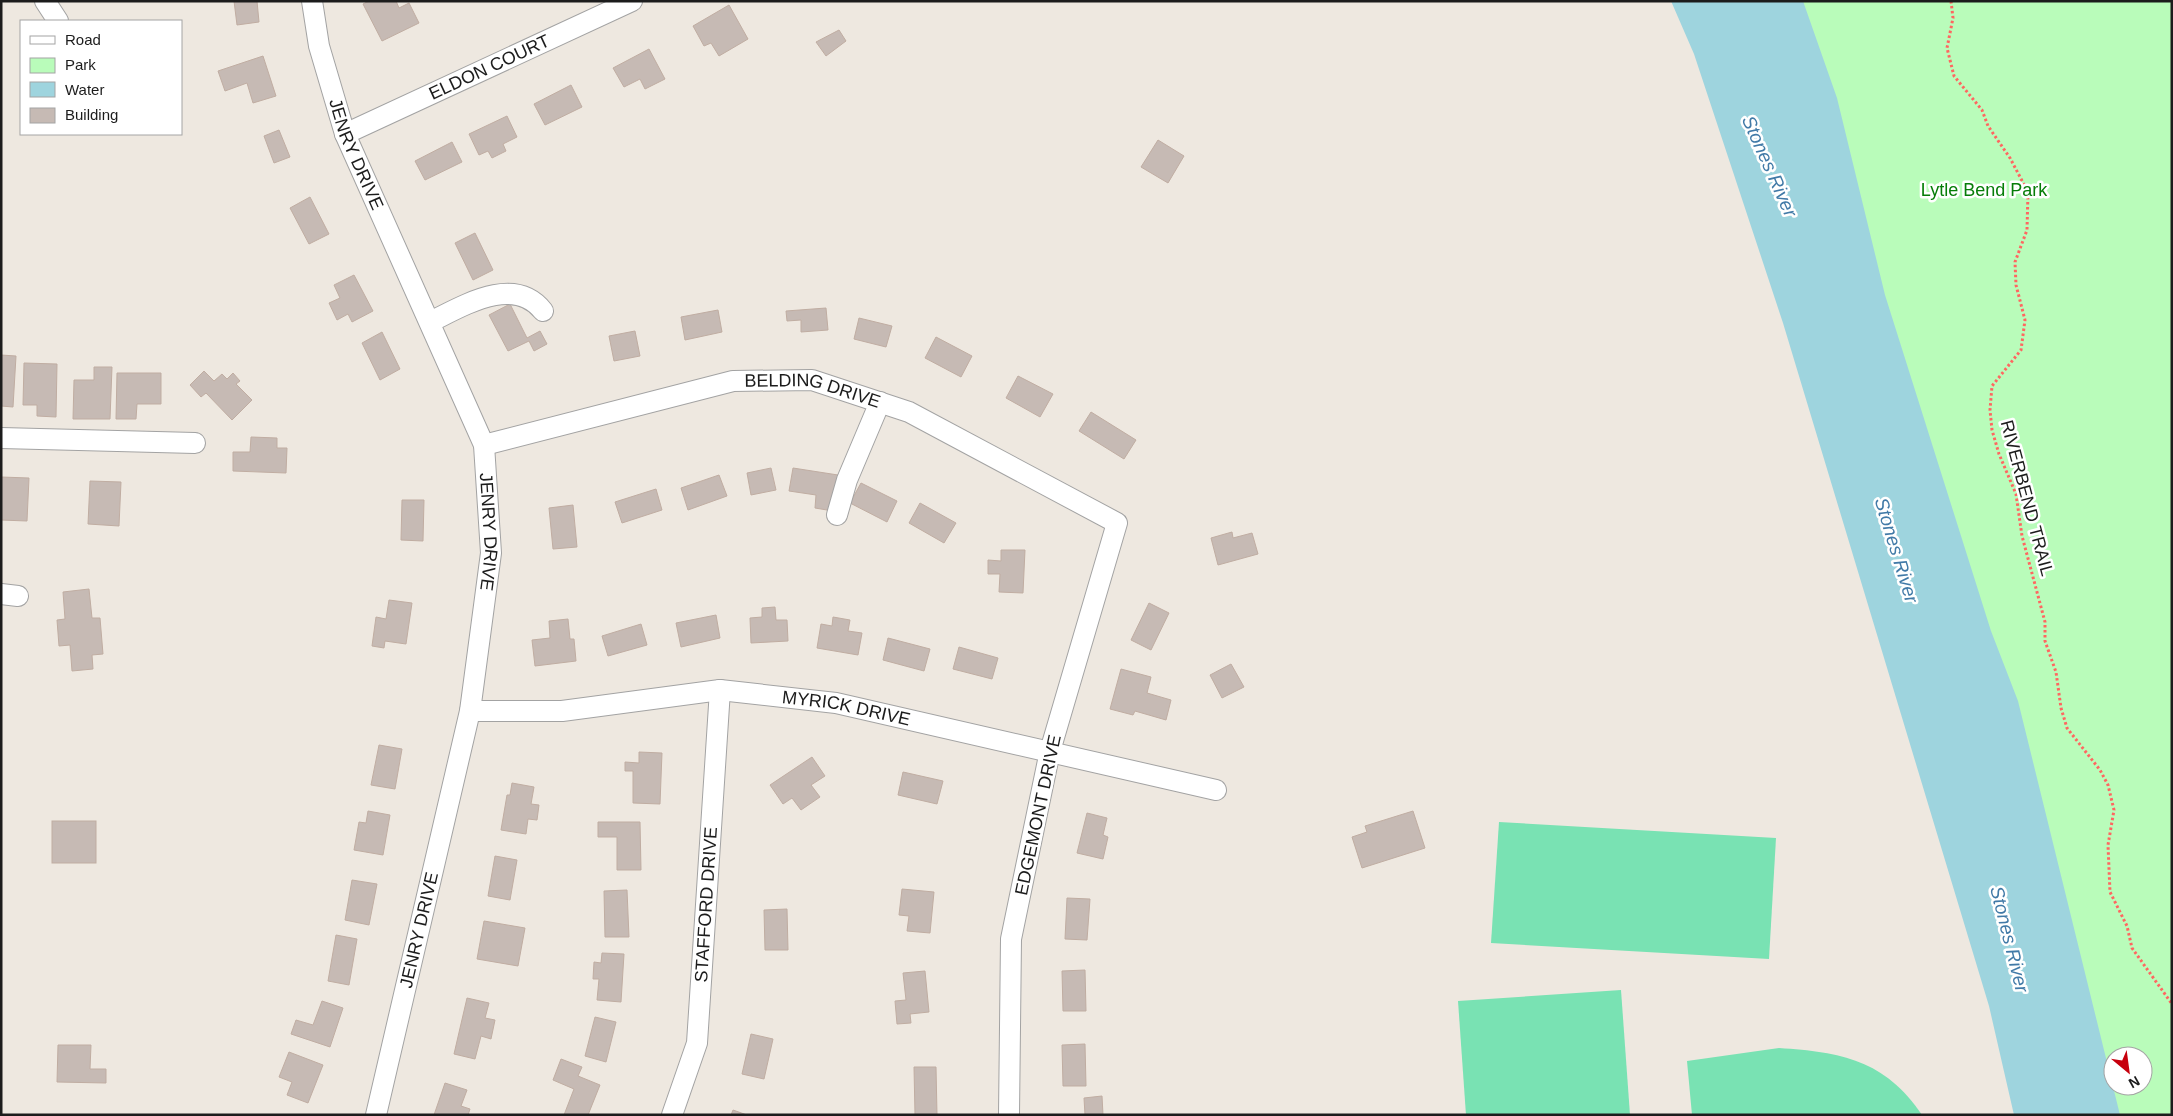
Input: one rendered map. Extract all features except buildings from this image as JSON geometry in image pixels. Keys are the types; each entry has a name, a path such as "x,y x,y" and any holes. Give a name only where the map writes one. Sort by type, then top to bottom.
{"street":[{"path":"45,1 57,20"},
{"name":"JENRY DRIVE","path":"312,1 321,55 346,134 484,445 491,553 470,711 376,1115"},
{"name":"ELDON COURT","path":"346,134 632,1"},
{"path":"430,322 459,307 494,294 519,294 534,300 543,311"},
{"name":"BELDING DRIVE","path":"484,445 733,381 812,380 909,412 1118,523"},
{"path":"837,515 847,480 880,402"},
{"path":"1,438 195,443"},
{"name":"EDGEMONT DRIVE","path":"1009,1115 1011,939 1050,751 1118,523"},
{"name":"MYRICK DRIVE","path":"470,711 562,711 720,690 836,703 1216,790"},
{"name":"STAFFORD DRIVE","path":"672,1115 697,1042 720,690"}],"path":[{"name":"RIVERBEND TRAIL","path":"1951,1 1953,18 1947,48 1954,76 1982,110 1988,126 2010,158 2028,192 2027,230 2016,262 2016,285 2025,320 2021,350 1992,386 1992,430 1999,454 2016,494 2022,536 2045,622 2046,642 2056,672 2067,728 2100,770 2108,785 2114,810 2113,825 2108,845 2110,892 2127,926 2132,948 2172,1004"}],"green space":[{"name":"Lytle Bend Park","path":"1697,1 2172,1 2172,1115 2052,1115"},
{"path":"1499,822 1776,838 1769,959 1491,943"},
{"path":"1621,990 1630,1115 1466,1115 1458,1001"},
{"path":"1779,1048 1822,1052 1860,1062 1893,1082 1908,1096 1922,1115 1692,1115 1687,1061"}],"water":[{"name":"Stones River","path":"1671,1 1803,1 1837,98 1885,295 1991,631 2018,701 2103,1046 2103,1096 2115,1096 2120,1115 2014,1115 1989,1006 1783,323 1694,54"}]}
